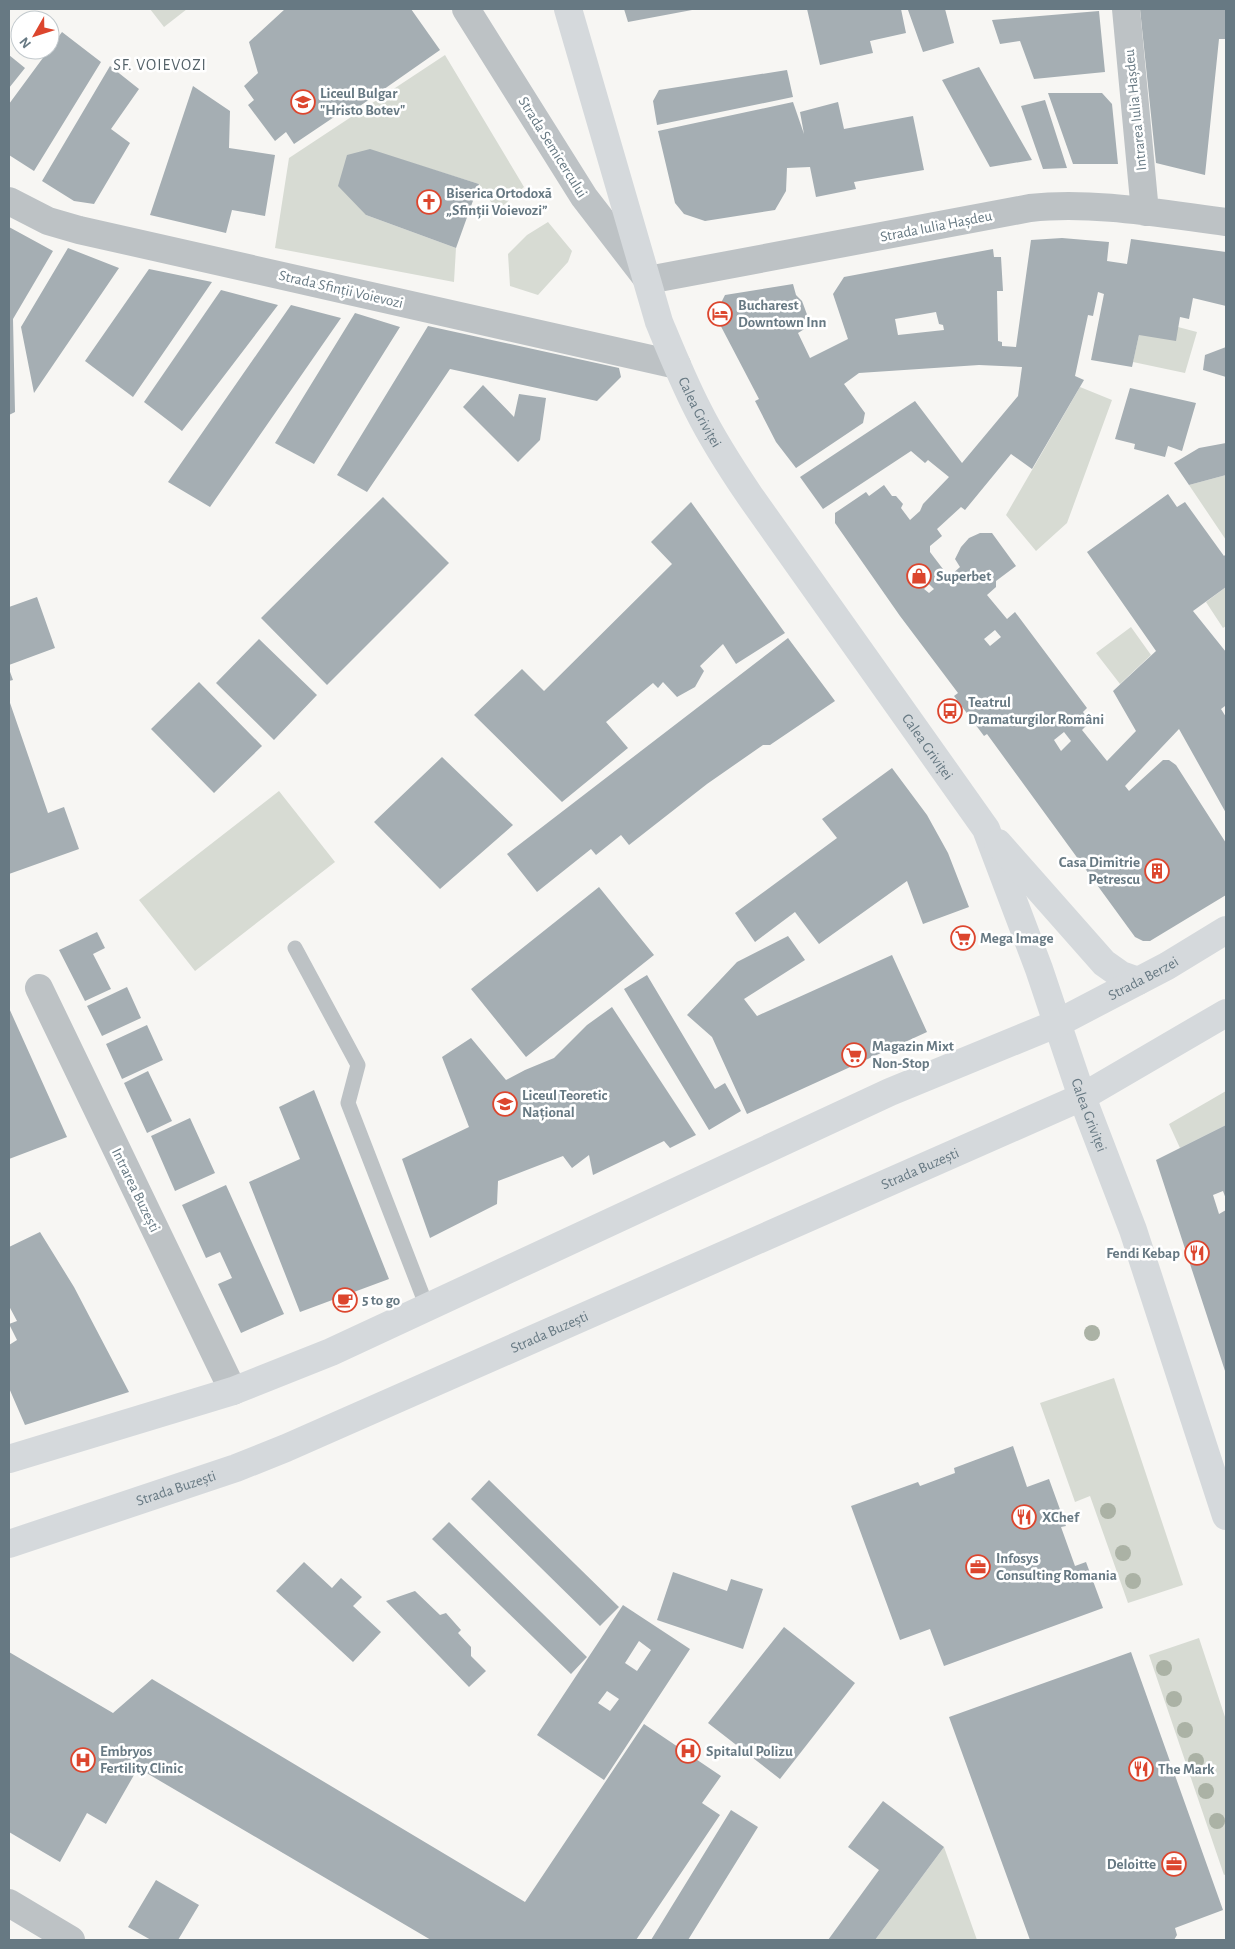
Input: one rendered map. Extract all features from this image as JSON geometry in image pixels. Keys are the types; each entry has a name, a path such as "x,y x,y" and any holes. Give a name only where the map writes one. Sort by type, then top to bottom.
{"main road":[{"name":"Calea Griviței","path":"568,9 660,322 702,419 750,496 986,829 1058,1023 1082,1097 1133,1230 1189,1396 1226,1516"},
{"path":"986,829 1104,963 1121,975 1138,981"},
{"name":"Strada Berzei","path":"1058,1023 1138,981 1226,930"},
{"path":"1082,1097 1226,1013"},
{"path":"9,1459 233,1392 331,1352 890,1092 1058,1023"},
{"name":"Strada Buzești","path":"9,1544 201,1480 286,1448 1082,1097"}],"street":[{"name":"Strada Semicercului","path":"466,9 584,197 648,280"},
{"name":"Intrarea Iulia Hașdeu","path":"1126,9 1145,212"},
{"name":"Strada Sfinții Voievozi","path":"9,201 48,222 79,230 677,365"},
{"name":"Strada Iulia Hașdeu","path":"648,280 1030,208 1074,206 1226,222"},
{"name":"Intrarea Buzești","path":"39,988 233,1392"},
{"path":"9,1903 71,1940"}],"lane":[{"path":"295,948 358,1065 348,1103 428,1307"}],"shaded area":[{"path":"150,9 187,9 164,27"},
{"path":"445,55 524,187 497,211 479,184 370,150 366,215 456,248 454,282 275,248 289,158"},
{"path":"548,222 572,251 568,262 538,295 510,286 508,254 527,235"},
{"path":"1178,327 1197,332 1185,373 1133,362 1139,335"},
{"path":"1080,387 1112,400 1067,523 1036,551 1006,515"},
{"path":"1226,475 1226,540 1189,485"},
{"path":"1226,587 1226,626 1223,628 1206,602"},
{"path":"1131,627 1151,655 1120,684 1096,653"},
{"path":"279,791 335,862 195,971 139,900"},
{"path":"1226,1091 1226,1125 1180,1148 1169,1124"},
{"path":"1114,1378 1183,1585 1128,1603 1090,1496 1075,1502 1040,1403"},
{"path":"1199,1638 1226,1720 1226,1874 1224,1875 1149,1655"},
{"path":"944,1847 977,1940 875,1940"}],"building":[{"name":"Liceul Bulgar \"Hristo Botev\"","path":"285,9 411,9 440,50 347,115 343,111 294,144 286,132 275,141 248,105 254,100 244,86 258,73 249,42"},
{"path":"624,9 692,9 692,10 628,22"},
{"path":"807,9 901,9 906,33 870,41 873,53 820,65"},
{"path":"945,9 954,43 923,52 908,10"},
{"path":"1140,9 1226,9 1226,39 1219,39 1205,175 1156,163"},
{"path":"1099,11 1105,72 1034,79 1020,41 1000,44 992,20"},
{"path":"62,32 101,62 34,171 9,155 9,104 41,60 60,60 60,35"},
{"path":"9,55 10,60 15,60 25,68 9,88"},
{"path":"110,66 139,89 111,129 130,143 94,204 74,201 42,181"},
{"path":"979,67 1032,160 990,167 942,80"},
{"path":"787,70 793,97 657,125 653,101 659,90"},
{"path":"193,86 230,111 229,148 275,155 265,216 232,210 226,233 150,215"},
{"path":"1048,93 1102,93 1112,104 1118,164 1073,164"},
{"path":"1045,100 1067,168 1043,169 1021,106"},
{"path":"793,102 804,134 800,112 838,102 844,129 913,116 924,170 854,182 856,189 816,197 810,167 787,168 786,191 775,210 705,221 684,214 675,203 658,131"},
{"path":"370,149 479,184 456,248 366,215 338,186 347,155"},
{"path":"9,227 53,251 13,319 15,412 9,415"},
{"path":"1062,238 1109,242 1107,261 1127,264 1131,239 1226,252 1226,306 1193,298 1189,319 1180,317 1176,341 1139,335 1132,367 1091,360 1104,294 1098,292 1093,316 1088,315 1075,376 1084,380 1032,469 1011,454 965,510 961,507 937,529 942,536 930,546 930,552 949,577 960,567 955,559 961,547 969,538 980,533 992,533 1016,566 996,581 996,587 987,595 1007,619 1015,612 1087,708 1083,712 1090,722 1082,730 1107,761 1136,731 1113,691 1156,651 1087,552 1168,494 1177,507 1185,502 1224,556 1226,554 1226,587 1193,611 1226,652 1226,708 1225,706 1221,709 1226,717 1226,813 1179,729 1125,786 1129,791 1163,760 1169,760 1176,765 1226,843 1226,895 1150,941 1143,941 1135,937 987,734 984,736 954,696 958,693 900,616 835,523 835,513 866,492 869,496 884,485 892,496 896,496 903,504 901,508 910,520 949,477 928,460 925,463 911,451 823,509 800,477 915,401 962,463 1018,396 1022,367 979,365 859,373 844,384 865,413 863,423 796,468 776,442 755,401 759,399 715,315 725,295 793,284 796,295 802,301 809,320 806,328 798,333 810,358 848,339 833,294 844,277 993,249 994,257 1001,257 1003,291 997,291 998,341 1002,342 1002,346 1016,347 1031,240","holes":["936,312 939,324 943,325 944,330 898,335 895,319","929,584 934,589 929,593 924,589","995,630 1001,637 990,646 984,639","1064,732 1071,741 1061,751 1054,740"]},
{"path":"68,248 119,268 34,393 21,327"},
{"path":"149,269 212,282 133,397 85,361"},
{"path":"221,290 278,305 182,431 144,402"},
{"path":"291,305 341,318 210,507 168,482"},
{"path":"355,313 400,327 314,464 275,443"},
{"path":"428,326 619,368 621,377 597,401 450,369 367,492 337,475"},
{"path":"1226,347 1226,377 1203,370 1205,355"},
{"path":"483,385 514,417 519,394 546,398 540,440 518,462 463,407"},
{"path":"1130,388 1196,403 1182,451 1168,446 1165,457 1134,449 1135,444 1115,439"},
{"path":"1226,443 1226,475 1189,485 1174,463 1199,448"},
{"path":"383,497 449,563 327,685 261,618"},
{"path":"691,502 785,633 736,664 723,644 700,666 704,671 695,687 677,697 663,682 658,688 653,683 606,722 628,748 562,802 474,715 522,669 544,691 672,564 651,542"},
{"path":"37,597 55,648 9,665 9,607"},
{"path":"788,638 835,701 770,745 763,745 707,784 629,845 621,835 596,855 591,849 537,892 507,854"},
{"path":"259,639 317,695 274,740 216,683"},
{"path":"9,669 13,680 9,681"},
{"path":"199,682 262,746 214,793 151,729"},
{"path":"9,700 48,813 64,807 79,849 9,874"},
{"path":"442,757 513,825 440,889 374,822"},
{"path":"892,768 927,815 948,853 969,907 923,924 907,881 819,944 795,912 755,942 735,913 837,838 822,819"},
{"path":"599,887 654,955 526,1057 471,989"},
{"path":"97,932 105,948 93,954 111,989 85,1001 59,950"},
{"path":"788,936 805,960 744,999 757,1016 892,955 927,1032 747,1114 712,1037 687,1015 737,962"},
{"path":"647,975 715,1089 725,1083 741,1111 709,1130 624,989"},
{"path":"127,987 141,1018 102,1036 87,1006"},
{"path":"612,1007 696,1135 670,1148 664,1141 593,1175 589,1155 572,1168 563,1156 498,1181 497,1204 430,1238 402,1159 469,1127 442,1057 471,1038 506,1080 554,1058 587,1025"},
{"path":"9,1008 67,1137 9,1159"},
{"path":"147,1025 163,1060 122,1079 106,1044"},
{"path":"148,1071 172,1121 147,1133 124,1083"},
{"path":"314,1090 389,1279 300,1312 249,1182 300,1159 279,1107"},
{"path":"190,1118 215,1173 175,1191 151,1136"},
{"path":"1226,1125 1226,1199 1223,1191 1213,1195 1219,1214 1226,1210 1226,1374 1156,1160"},
{"path":"226,1185 284,1314 241,1333 218,1284 232,1278 220,1252 206,1258 182,1205"},
{"path":"40,1232 74,1287 129,1392 25,1425 9,1388 9,1345 17,1340 9,1324 17,1321 9,1306 9,1247"},
{"path":"1013,1446 1027,1487 1049,1479 1066,1526 1061,1527 1075,1566 1086,1562 1103,1608 944,1666 930,1629 900,1640 851,1506 918,1482 920,1486 955,1473 954,1468"},
{"path":"489,1480 619,1607 600,1626 471,1499"},
{"path":"449,1522 587,1657 571,1674 432,1539"},
{"path":"304,1562 332,1588 341,1578 362,1597 353,1606 381,1632 353,1662 276,1591"},
{"path":"673,1572 727,1591 731,1579 763,1589 743,1649 657,1620"},
{"path":"415,1591 440,1615 446,1613 461,1630 458,1633 471,1647 471,1656 486,1671 469,1687 386,1601"},
{"path":"623,1605 690,1649 604,1780 537,1735","holes":["639,1641 651,1650 637,1671 625,1663","607,1691 619,1699 610,1711 598,1703"]},
{"path":"784,1627 855,1683 780,1779 708,1723"},
{"path":"9,1652 113,1713 152,1679 525,1902 644,1724 721,1776 702,1803 720,1815 636,1940 431,1940 138,1768 106,1824 87,1813 60,1862 9,1832"},
{"path":"1131,1652 1223,1910 1175,1928 1177,1935 1174,1940 1030,1940 949,1717"},
{"path":"883,1801 944,1847 875,1940 828,1940 879,1870 848,1847"},
{"path":"731,1810 758,1827 688,1940 651,1940"},
{"path":"156,1880 199,1905 178,1940 151,1940 128,1927"}],"place":[{"name":"Liceul Bulgar \"Hristo Botev\"","path":"303,102"},
{"name":"Biserica Ortodoxă „Sfinții Voievozi”","path":"429,202"},
{"name":"Bucharest Downtown Inn","path":"720,314"},
{"name":"Superbet","path":"919,576"},
{"name":"Teatrul Dramaturgilor Români","path":"950,711"},
{"name":"Casa Dimitrie Petrescu","path":"1157,871"},
{"name":"Mega Image","path":"963,938"},
{"name":"Magazin Mixt Non-Stop","path":"854,1055"},
{"name":"Liceul Teoretic Național","path":"505,1104"},
{"name":"Fendi Kebap","path":"1197,1253"},
{"name":"5 to go","path":"345,1300"},
{"name":"XChef","path":"1024,1517"},
{"name":"Infosys Consulting Romania","path":"978,1567"},
{"name":"Spitalul Polizu","path":"688,1751"},
{"name":"Embryos Fertility Clinic","path":"83,1760"},
{"name":"The Mark","path":"1141,1769"},
{"name":"Deloitte","path":"1174,1864"}],"district":[{"name":"SF. VOIEVOZI","path":"160,64"}]}
